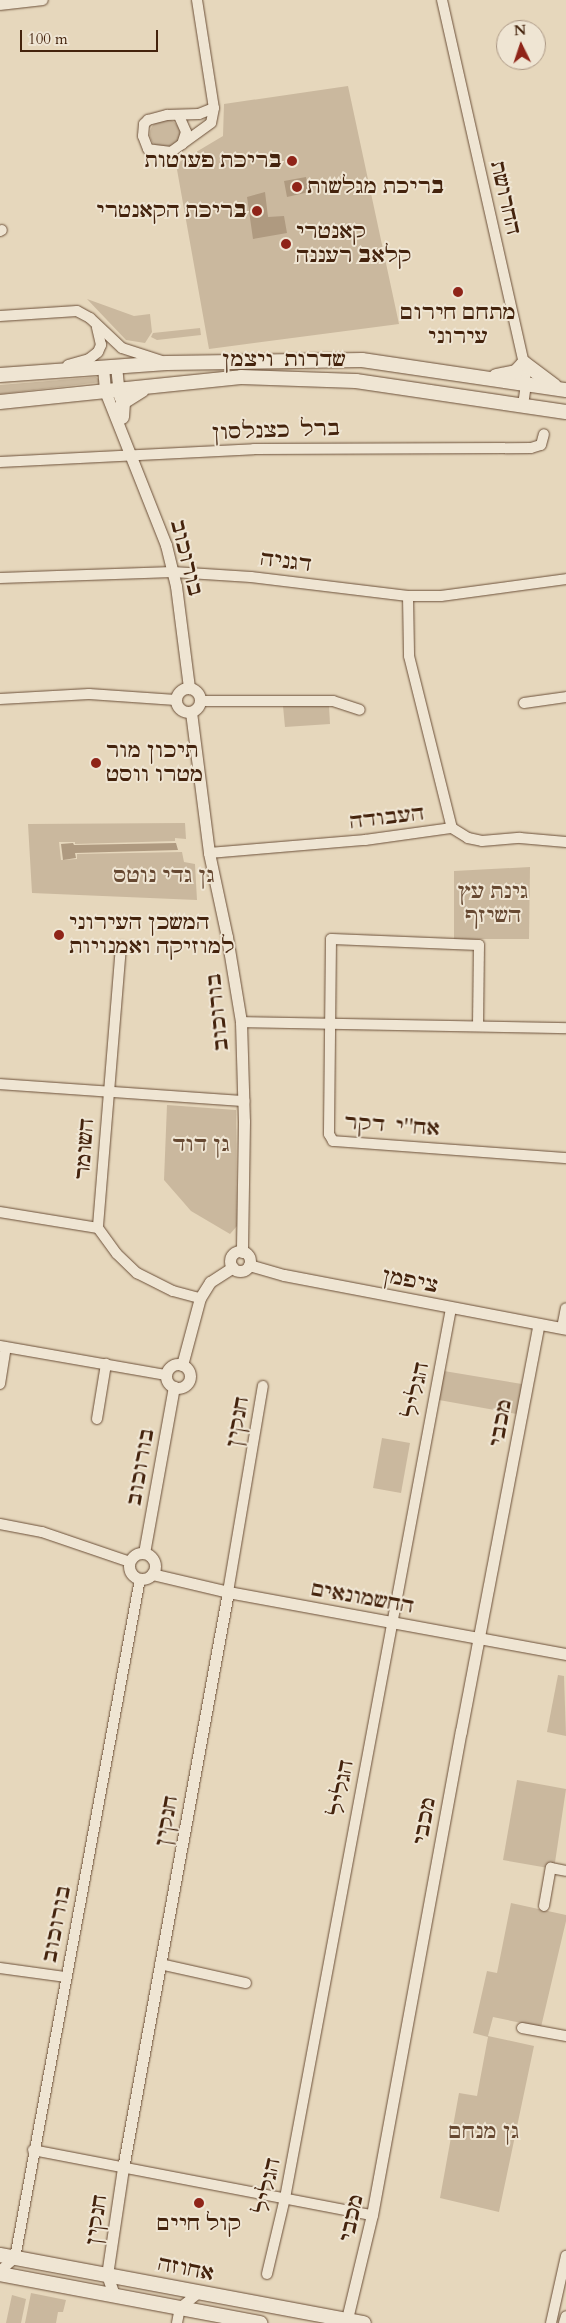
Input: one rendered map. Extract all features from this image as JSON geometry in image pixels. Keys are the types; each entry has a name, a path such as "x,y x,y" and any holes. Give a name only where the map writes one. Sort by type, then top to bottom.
{"main road":[{"name":"שדרות ויצמן","path":"0,376 109,366 167,363 362,360 478,375 566,390"},
{"path":"478,375 510,374 520,370 524,363 545,381 566,390"},
{"name":"שדרות ויצמן","path":"0,402 240,377 356,381 566,412"},
{"path":"122,417 123,402 131,394 153,386"},
{"name":"אחוזה","path":"0,2255 104,2270 302,2317 364,2323"},
{"name":"אחוזה","path":"0,2272 260,2323"}],"street":[{"path":"0,5 43,0"},
{"path":"197,0 214,108 211,123 171,152 159,152 148,149 143,136 144,124 148,120 166,115 198,114 214,108"},
{"name":"החרושת","path":"442,0 524,363 526,384 523,405"},
{"path":"180,116 186,132 182,144"},
{"path":"0,316 76,311 96,323 122,348 167,363"},
{"path":"36,372 77,364 94,356 101,345 96,323"},
{"name":"בורוכוב","path":"109,366 111,391 127,443 157,517 173,572 189,688"},
{"name":"בורוכוב","path":"111,391 122,417 127,443"},
{"name":"ברל כצנלסון","path":"0,462 132,455 367,447 531,448 541,445 544,434"},
{"name":"דגניה","path":"0,578 173,572 251,577 408,596 474,593 566,578"},
{"path":"408,596 409,656 452,828"},
{"path":"189,688 198,693 200,701 191,712 179,708 176,700 179,692 189,688"},
{"path":"0,699 89,694 176,700"},
{"path":"524,703 566,697"},
{"path":"200,701 333,701 360,710"},
{"name":"בורוכוב","path":"191,712 209,853 227,937 241,1022 244,1100 242,1252"},
{"name":"העבודה","path":"209,853 364,840 452,828 468,838 482,841 520,838 566,842"},
{"path":"332,1023 332,939 478,945 478,1026"},
{"name":"השומר","path":"98,1228 121,946"},
{"path":"241,1022 566,1028"},
{"name":"אח''י דקר","path":"332,1023 329,1134 333,1141 566,1158"},
{"path":"0,1084 244,1100"},
{"path":"0,1212 98,1228 117,1254 137,1273 173,1291 200,1298"},
{"path":"242,1252 249,1257 249,1265 241,1270 233,1267 233,1254 242,1252"},
{"name":"ציפמן","path":"249,1265 284,1276 564,1328"},
{"path":"182,1365 200,1298 210,1282 233,1267"},
{"name":"הגליל","path":"267,2274 286,2198 452,1308"},
{"path":"564,1328 566,1308"},
{"name":"מכבי","path":"348,2322 372,2215 539,1324"},
{"path":"0,1384 3,1347 166,1375"},
{"path":"97,1419 106,1364"},
{"path":"182,1365 189,1370 189,1380 184,1386 174,1387 169,1384 166,1375 170,1367 182,1365"},
{"name":"חנקין","path":"114,2295 104,2270 228,1592 263,1386"},
{"name":"בורוכוב","path":"144,1553 174,1387"},
{"path":"0,1524 42,1532 130,1562"},
{"path":"144,1553 154,1561 152,1574 140,1578 133,1574 130,1562 136,1555 144,1553"},
{"name":"החשמונאים","path":"152,1574 228,1592 566,1654"},
{"name":"בורוכוב","path":"15,2258 33,2150 140,1578"},
{"path":"544,1906 551,1868 566,1871"},
{"path":"160,1964 246,1983"},
{"path":"0,1968 66,1977"},
{"path":"522,2028 566,2036"},
{"path":"33,2150 372,2215"},
{"path":"551,2323 566,2256"},
{"path":"0,2272 15,2258"},
{"path":"177,2323 180,2308 200,2292"},
{"path":"564,2323 566,2316"}],"green space":[{"name":"קאנטרי קלאב רעננה","path":"348,86 399,324 209,349 176,164 223,136 224,104"},
{"path":"165,119 176,123 180,134 176,145 165,149 154,145 150,134 154,123"},
{"path":"87,299 134,316 150,314 152,332 145,343 126,340"},
{"path":"200,328 201,335 157,340 151,337 153,333"},
{"path":"96,377 102,382 0,394 0,385"},
{"path":"283,706 329,706 330,724 285,727"},
{"name":"גן גדי נוטס","path":"185,823 186,839 175,838 175,841 75,844 75,842 59,842 61,860 77,859 77,854 182,852 184,862 195,864 197,900 32,893 28,824"},
{"name":"גינת עץ השיזף","path":"530,867 529,939 454,939 454,871"},
{"name":"גן דוד","path":"167,1105 236,1110 237,1226 230,1234 191,1211 164,1180"},
{"path":"444,1371 522,1384 517,1414 439,1400"},
{"path":"382,1438 410,1443 401,1493 373,1488"},
{"path":"558,1675 564,1676 566,1736 547,1732"},
{"path":"517,1780 566,1789 554,1869 503,1860"},
{"name":"גן מנחם","path":"511,1903 566,1915 566,1921 541,2027 493,2017 488,2036 534,2046 499,2212 440,2198 459,2093 477,2096 488,2037 473,2033 487,1971 497,1973"},
{"path":"31,2293 66,2300 63,2312 58,2312 56,2323 25,2323"},
{"path":"12,2295 26,2299 21,2323 6,2323"}],"shaded area":[{"name":"בריכת מגלשות","path":"306,177 309,192 287,197 284,181"},
{"name":"בריכת הקאנטרי","path":"265,192 268,217 284,216 287,233 253,239 247,197"},
{"path":"73,843 74,845 176,843 178,850 75,853 76,858 63,860 61,844"}],"place":[{"name":"בריכת פעוטות","path":"292,161"},
{"name":"בריכת מגלשות","path":"297,187"},
{"name":"בריכת הקאנטרי","path":"257,211"},
{"name":"קאנטרי קלאב רעננה","path":"286,244"},
{"name":"מתחם חירום עירוני","path":"458,292"},
{"name":"תיכון מור מטרו ווסט","path":"96,763"},
{"name":"המשכן העירוני למוזיקה ואמנויות","path":"59,935"},
{"name":"קול חיים","path":"199,2203"}]}
